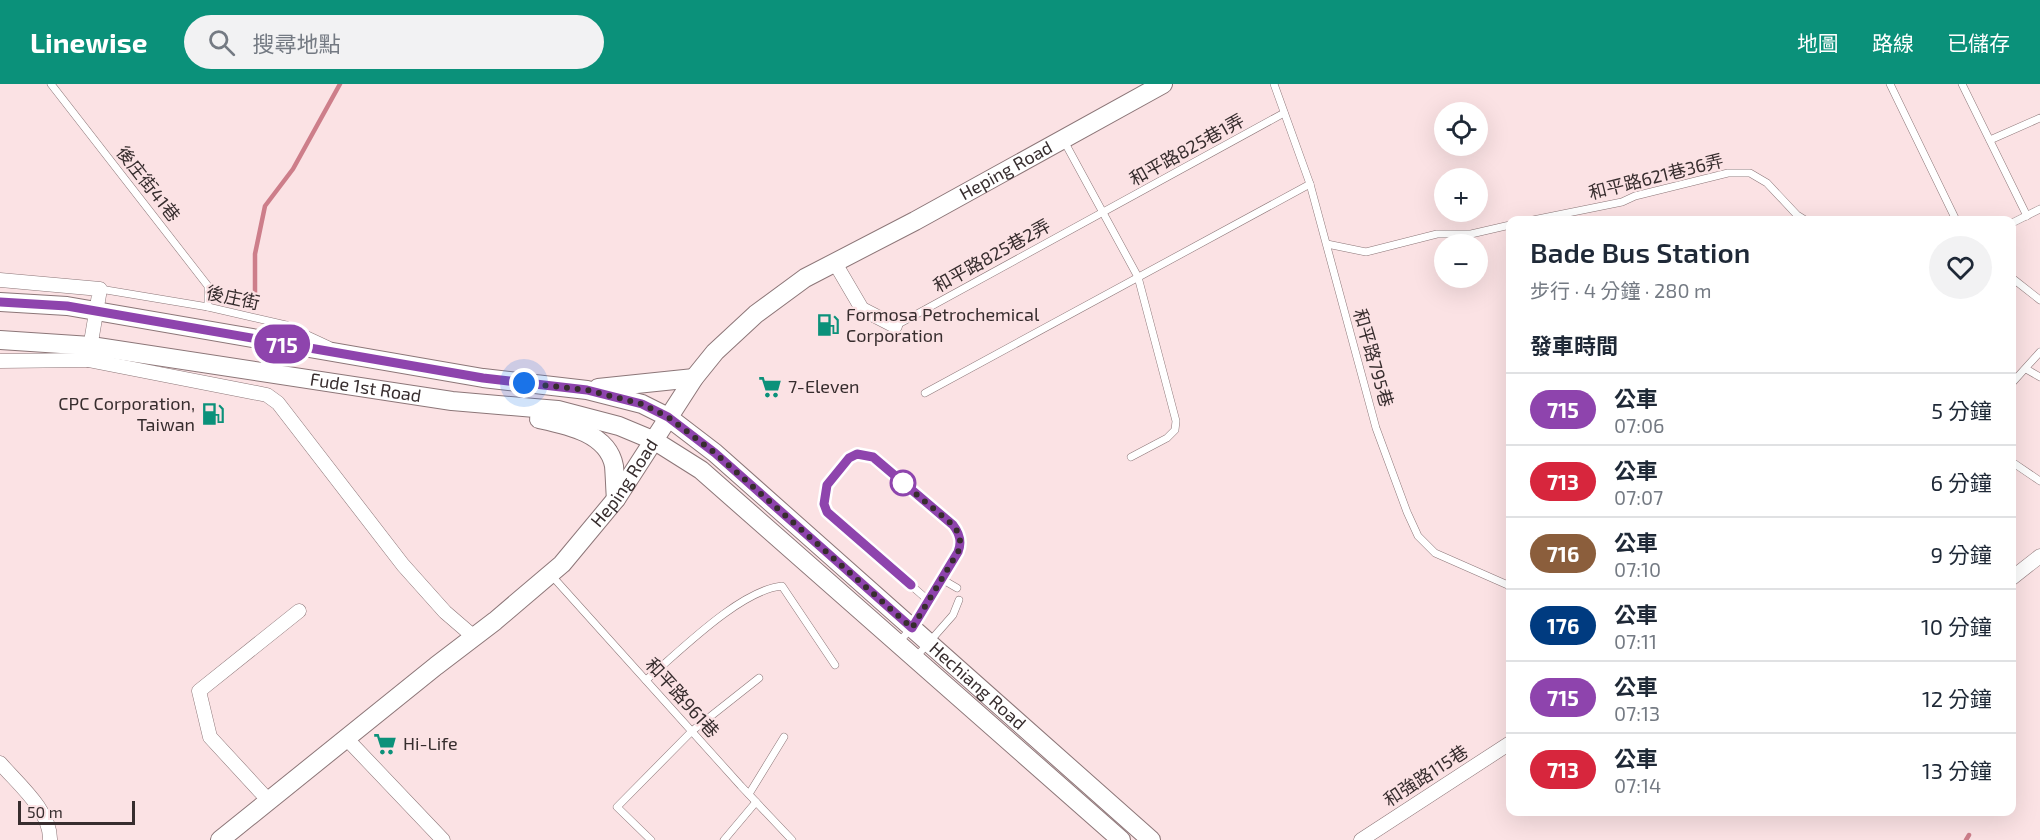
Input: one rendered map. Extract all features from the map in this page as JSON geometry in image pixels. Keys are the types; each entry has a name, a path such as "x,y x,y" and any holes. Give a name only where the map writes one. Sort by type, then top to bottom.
{"street":[{"name":"Heping Road","path":"220,840 562,564 616,499 694,378 715,352 756,314 805,278 915,221 1163,84"},
{"path":"835,263 862,309 895,326"},
{"path":"0,280 100,288 90,353"},
{"name":"Fude 1st Road","path":"0,302 67,306 483,378 587,390 642,404 668,417"},
{"name":"Fude 1st Road","path":"0,340 452,401 558,410 619,426 655,441"},
{"path":"0,361 90,353 267,395 278,404 403,565 445,612 474,637"},
{"path":"587,390 694,378"},
{"path":"452,401 559,423 590,434 601,441 613,464 616,499"},
{"name":"Hechiang Road","path":"668,417 715,453 1151,840"},
{"name":"Hechiang Road","path":"655,441 701,470 1121,840"},
{"path":"2016,575 2040,556"},
{"path":"269,801 210,737 199,692 299,611"},
{"path":"346,738 443,840"},
{"name":"和強路115巷","path":"1361,840 1506,746"},
{"path":"0,763 44,814 50,831 50,840"}],"lane":[{"name":"後庄街41巷","path":"51,84 208,286 208,307"},
{"name":"和平路795巷","path":"1274,84 1310,184 1376,428 1418,536 1435,553 1506,584"},
{"path":"1890,84 1954,216"},
{"path":"1962,84 2027,216"},
{"name":"和平路825巷1弄","path":"1103,212 1284,113"},
{"path":"1990,140 2040,118"},
{"path":"1063,138 1138,277 1176,420 1176,430 1167,438 1131,457"},
{"name":"和平路621巷36弄","path":"1553,216 1622,202 1635,196 1728,173 1750,173 1767,183 1799,216"},
{"path":"925,393 1310,184"},
{"path":"2016,221 2040,209"},
{"name":"和平路825巷2弄","path":"895,326 1103,212"},
{"path":"1327,244 1366,252 1437,234 1471,234 1506,226"},
{"path":"2016,281 2039,298"},
{"name":"後庄街","path":"100,288 208,307 286,325 353,356"},
{"path":"2016,379 2040,352"},
{"path":"2026,369 2040,377"},
{"path":"898,644 912,628 929,601 940,582 960,545 959,533 953,525 873,457 857,454 849,458 827,485 824,504 827,512 929,601"},
{"path":"2016,465 2040,481"},
{"name":"和平路961巷","path":"550,574 792,840"},
{"path":"940,582 945,581 957,588"},
{"path":"646,680 733,606 770,587 782,586 836,665"},
{"path":"915,658 953,615 959,600"},
{"path":"651,840 617,807 692,731 759,678"},
{"path":"749,794 784,737"},
{"path":"724,840 756,802"}],"waterway":[{"path":"255,293 255,254 265,206 293,169 340,84"},
{"path":"1966,840 1969,835"}],"bus line":[{"name":"715","path":"0,302 67,306 483,378 587,390 642,404 668,417 715,453 912,628 958,552 959,533 953,525 873,457 865,454 857,454 849,458 827,485 824,504 827,512 911,585"}],"place":[{"name":"Formosa Petrochemical Corporation","path":"828,325"},
{"name":"7-Eleven","path":"770,387"},
{"name":"CPC Corporation, Taiwan","path":"213,414"},
{"name":"Hi-Life","path":"385,744"}],"route":[{"path":"524,383 587,390 642,404 668,417 715,453 912,628 960,545 959,533 953,525 903,483"}]}
